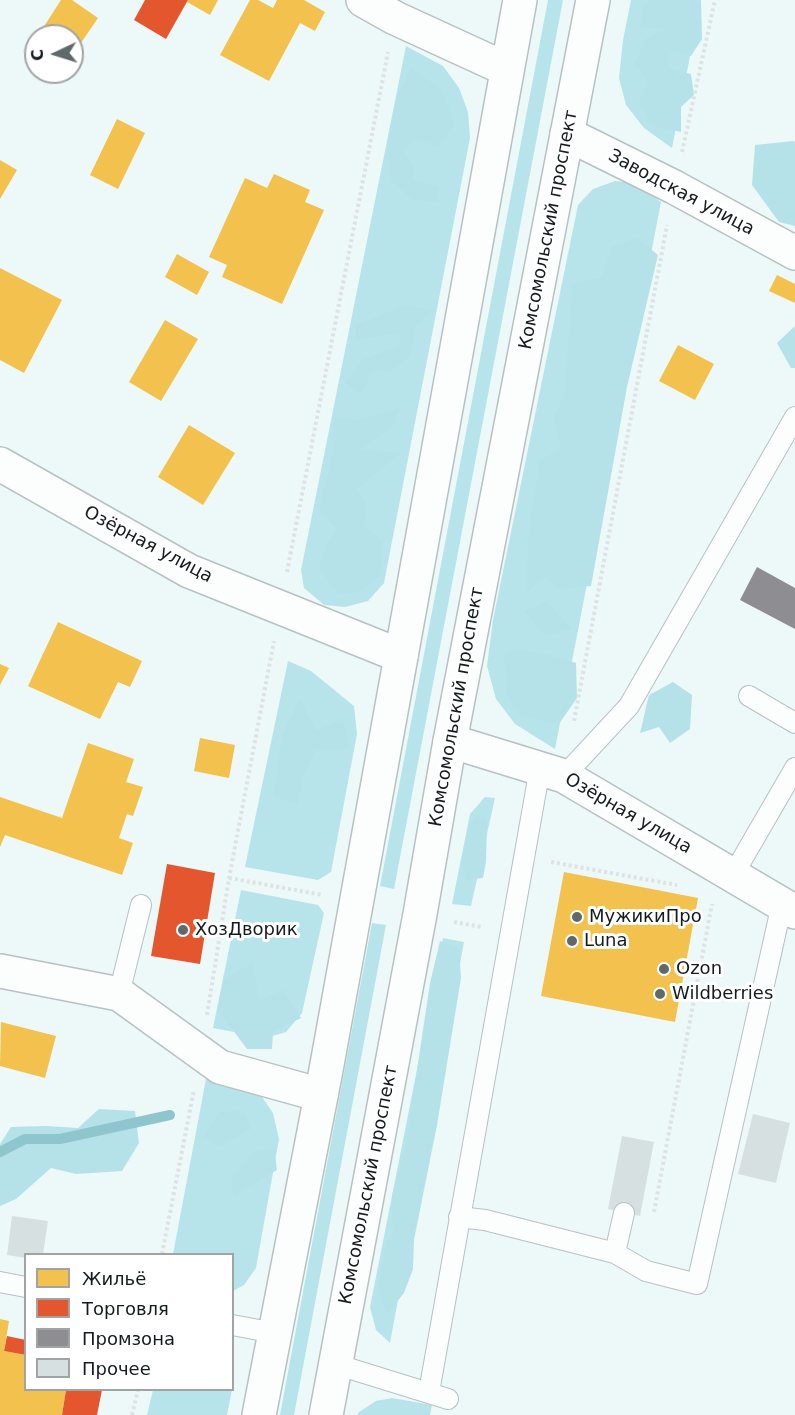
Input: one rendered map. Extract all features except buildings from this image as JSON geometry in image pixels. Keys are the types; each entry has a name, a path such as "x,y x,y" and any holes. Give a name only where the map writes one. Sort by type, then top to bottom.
{"main road":[{"path":"363,0 395,18 506,69"},
{"path":"259,1415 321,1095 520,0"},
{"name":"Комсомольский проспект","path":"326,1415 450,741 593,0"},
{"name":"Заводская улица","path":"567,134 674,187 795,253"},
{"name":"Озёрная улица","path":"0,464 189,571 401,656"},
{"name":"Озёрная улица","path":"450,741 552,772 723,886 788,908"},
{"path":"0,971 119,994 220,1067 321,1095"}],"lane":[{"path":"429,1392 459,1217 552,772 629,706 795,417"},
{"path":"749,696 795,723"},
{"path":"723,886 795,768"},
{"path":"119,994 141,905"},
{"path":"459,1217 484,1220 615,1253 646,1271 697,1284 788,908"},
{"path":"615,1253 622,1220"},
{"path":"0,1282 24,1287"},
{"path":"234,1325 275,1333"},
{"path":"336,1364 448,1399"}],"path":[{"path":"552,772 715,0"},
{"path":"548,861 685,887"},
{"path":"622,1220 650,1234 723,886"},
{"path":"132,1415 138,1391"}],"shaded area":[{"path":"548,0 563,0 394,889 380,886"},
{"path":"631,0 701,0 672,148 644,128 626,105 619,78 623,40"},
{"path":"650,0 701,0 702,39 691,56 668,49 669,69 691,74 694,95 681,107 681,132 654,126 639,102 648,82 635,64 646,38 668,29 640,27 644,4"},
{"path":"406,46 443,66 459,88 468,112 470,138 384,583 368,601 345,607 324,605 304,588 301,570"},
{"path":"412,69 442,90 454,123 438,147 416,139 402,149 413,166 413,180 439,188 437,202 413,200 391,180 387,150 397,96"},
{"path":"795,142 795,226 779,222 752,185 755,145"},
{"path":"615,181 635,183 661,202 555,749 515,724 496,699 487,666 493,620 578,205 593,189"},
{"path":"637,238 658,255 627,387 591,586 559,589 545,576 526,593 529,529 540,461 561,448 554,417 564,395 573,284 602,277 611,247"},
{"path":"403,306 431,310 416,326 410,355 390,372 374,369 361,395 345,382 364,359 399,346 401,333 356,340 356,325"},
{"path":"795,326 795,368 791,368 777,343"},
{"path":"399,408 394,425 360,450 401,453 356,489 367,506 364,525 383,542 380,575 359,592 338,594 319,567 325,548 337,529 319,509 333,452 334,417 358,420"},
{"path":"547,601 571,629 545,636 524,611"},
{"path":"512,649 549,655 576,663 577,698 559,724 520,716 507,694 504,658"},
{"path":"288,661 311,671 354,706 357,734 331,872 318,880 245,867"},
{"path":"673,682 692,695 690,729 670,743 659,727 640,733 649,695"},
{"path":"300,700 316,731 343,719 349,748 315,751 302,778 298,805 274,796 282,735"},
{"path":"485,797 495,798 471,906 452,904 470,814"},
{"path":"478,814 487,819 486,862 483,878 466,880 462,862 469,825"},
{"path":"241,890 318,905 324,913 302,1013 286,1032 265,1038 213,1028"},
{"path":"372,923 386,925 294,1415 280,1415"},
{"path":"443,938 464,942 390,1343 376,1330 370,1307"},
{"path":"440,941 459,948 461,978 437,1125 414,1240 413,1269 404,1293 386,1315 378,1286 385,1250 393,1230 392,1195 406,1144 430,983"},
{"path":"253,963 259,1000 283,990 301,1018 273,1032 272,1049 247,1049 218,1010 224,979"},
{"path":"206,1079 260,1094 273,1113 279,1139 256,1268 244,1285 234,1290 234,1253 173,1253"},
{"path":"99,1109 135,1111 139,1143 122,1171 76,1174 51,1168 16,1199 0,1206 0,1144 11,1127 78,1128"},
{"path":"243,1111 251,1129 219,1146 204,1136 219,1112"},
{"path":"274,1148 277,1170 234,1195 231,1181 251,1153"},
{"path":"153,1391 232,1391 227,1415 147,1415"},
{"path":"392,1398 432,1405 430,1415 357,1415 376,1401"}],"waterway":[{"path":"0,1152 25,1139 60,1139 170,1115"}],"place":[{"name":"МужикиПро","path":"577,917"},
{"name":"ХозДворик","path":"183,930"},
{"name":"Luna","path":"572,941"},
{"name":"Ozon","path":"664,969"},
{"name":"Wildberries","path":"660,994"}]}
